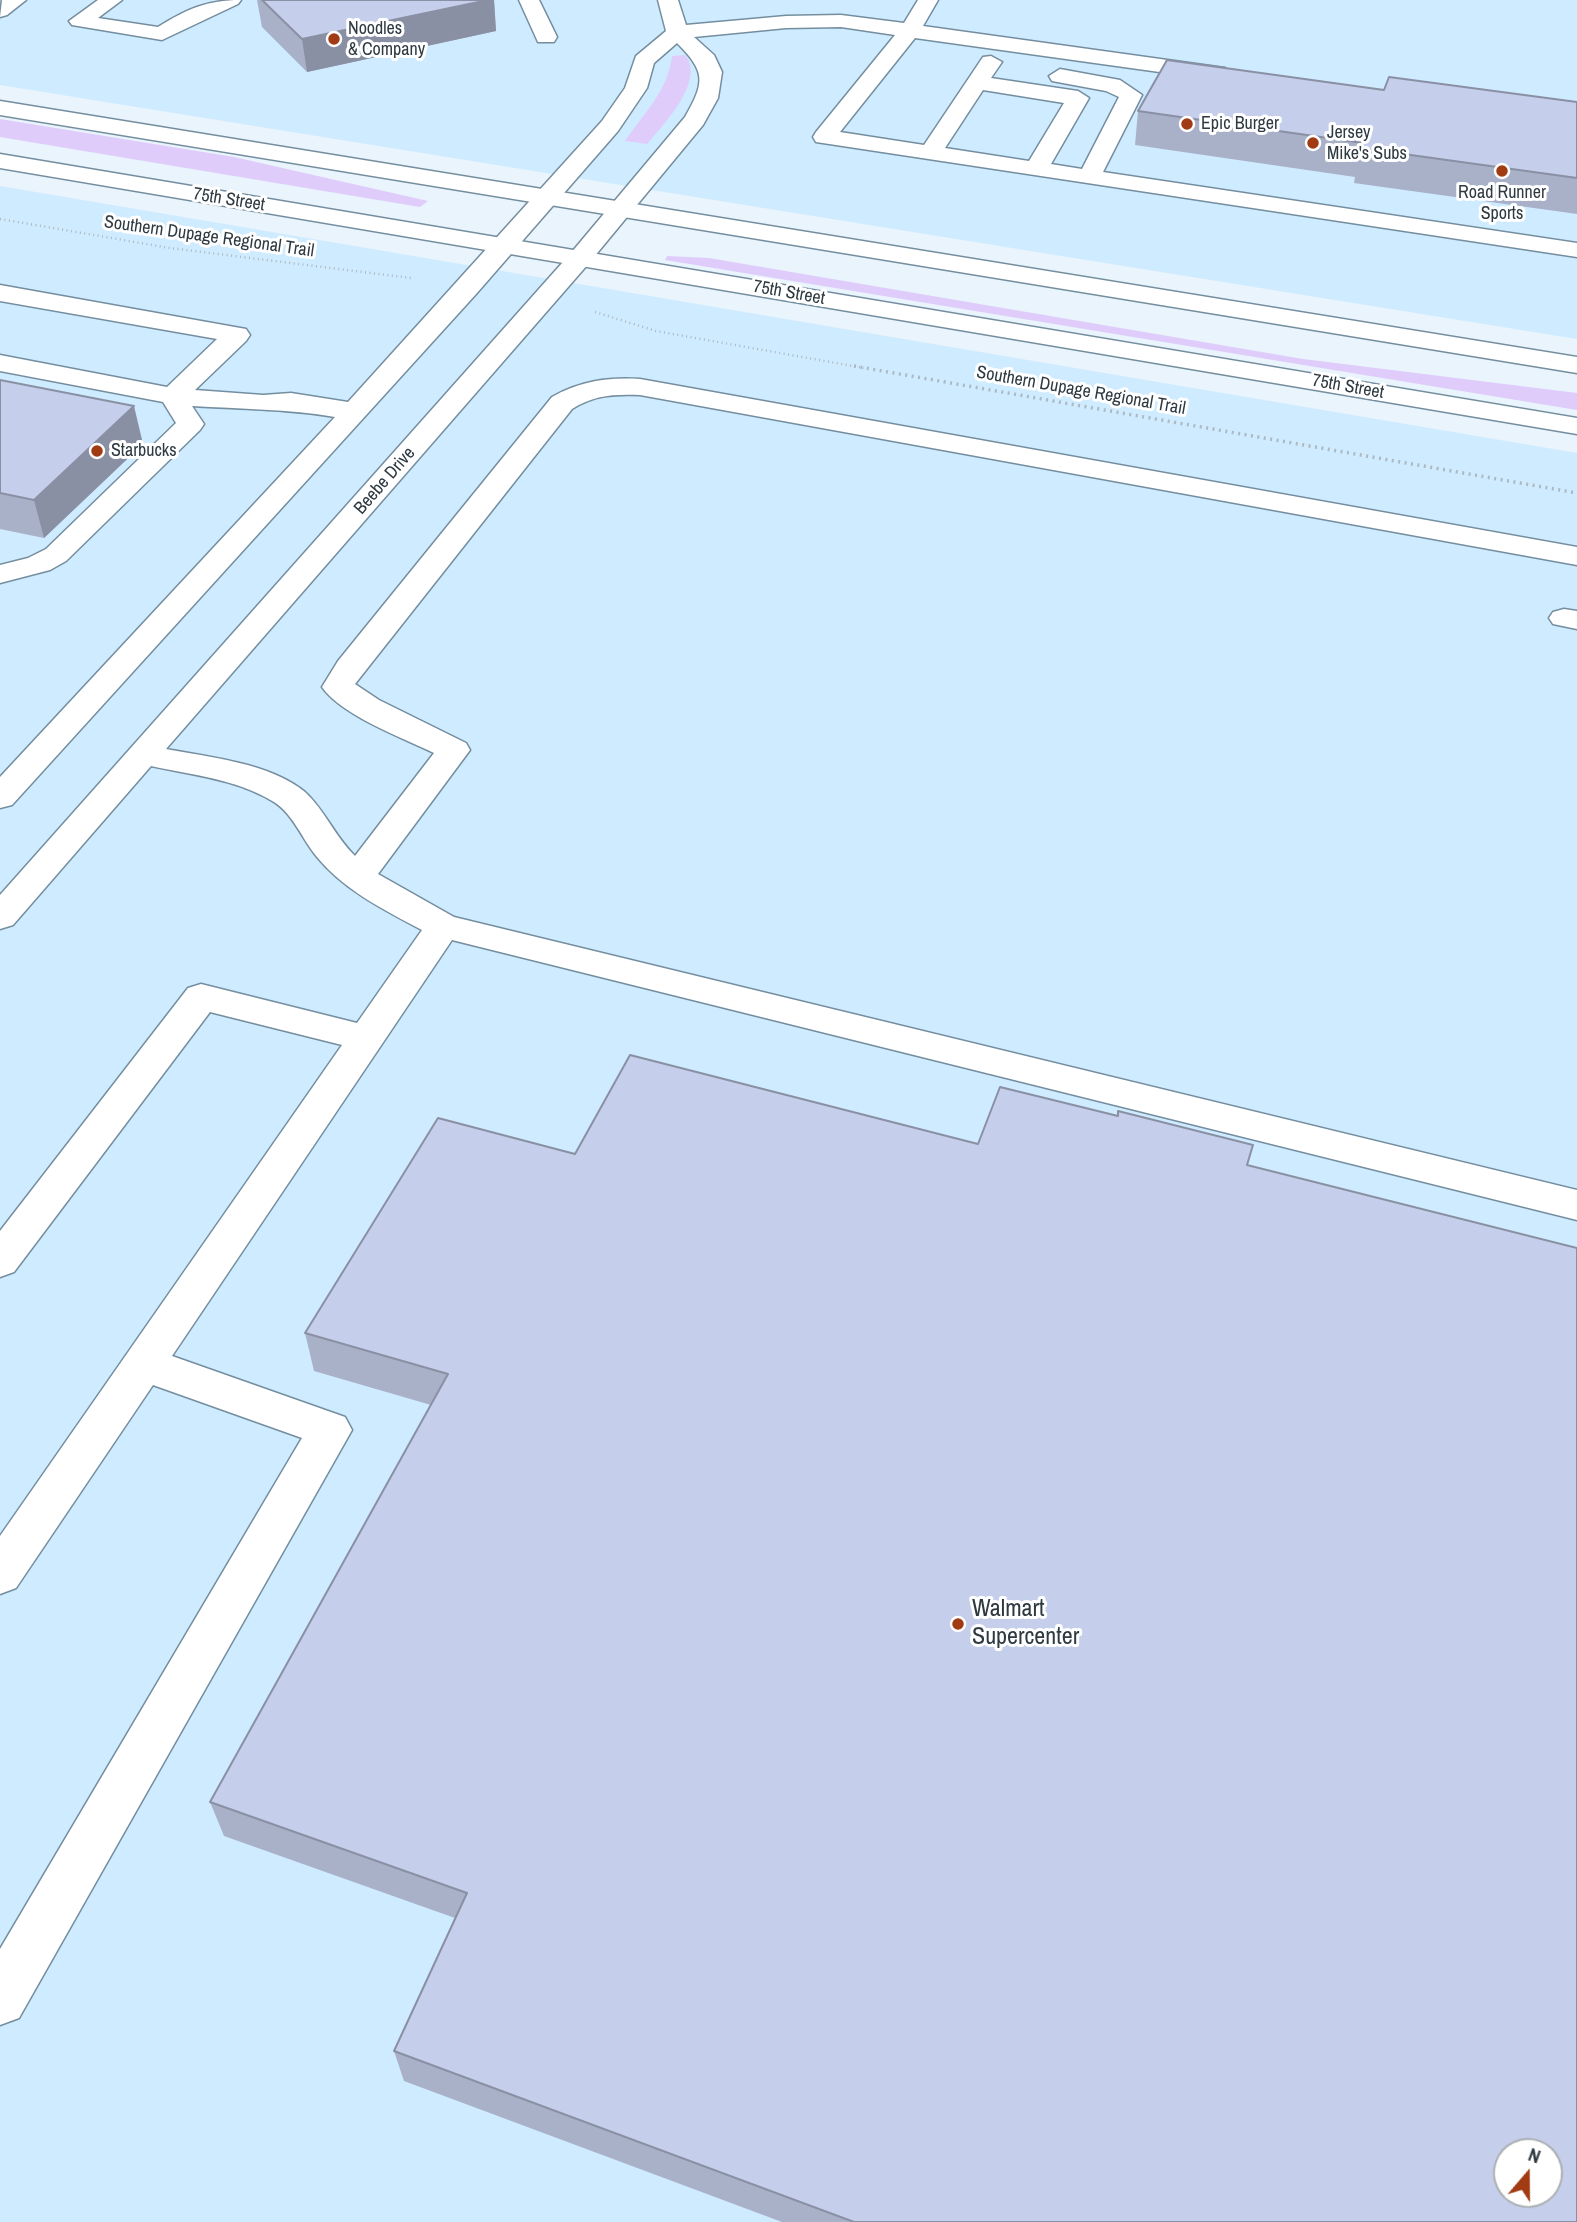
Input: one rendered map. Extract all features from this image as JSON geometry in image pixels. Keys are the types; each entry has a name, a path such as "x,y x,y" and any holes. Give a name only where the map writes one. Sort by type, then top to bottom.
{"main road":[{"path":"0,11 16,0"},
{"path":"112,0 79,21 162,34 187,18 231,0"},
{"path":"529,0 546,37"},
{"path":"668,0 677,32"},
{"path":"928,0 910,30 824,137 1577,250"},
{"path":"0,797 506,246 620,113 636,88 645,61 677,32 786,22 841,21 1244,76"},
{"name":"Beebe Drive","path":"0,917 580,258 695,120 707,98 710,72 706,60 677,32"},
{"path":"930,153 1004,43"},
{"path":"983,74 1078,98 1036,169"},
{"path":"983,74 1111,85 1131,95 1089,177"},
{"path":"1,107 1577,365"},
{"name":"75th Street","path":"0,162 1577,426"},
{"path":"0,293 237,335 173,396"},
{"path":"0,363 173,396 262,403 291,401 356,412"},
{"path":"358,876 454,750 368,706 338,687 349,668 562,403 581,391 609,385 640,387 1577,556"},
{"path":"0,574 39,564 56,555 190,424 173,396"},
{"path":"142,754 256,780 289,796 329,850 358,876 395,901 443,926 1577,1205"},
{"path":"0,1574 443,926"},
{"path":"0,1261 201,997 366,1038"},
{"path":"0,1999 330,1430 144,1364"}],"path":[{"name":"Southern Dupage Regional Trail","path":"0,219 170,248 415,279"},
{"name":"Southern Dupage Regional Trail","path":"591,310 630,325 656,331 1577,493"}],"shaded area":[{"path":"0,0 1577,0 1577,339 0,85"},
{"path":"685,55 690,66 690,77 672,114 647,144 625,141 660,91 670,69 672,56"},
{"path":"0,119 234,157 428,201 420,207 0,137"},
{"path":"0,186 1577,453 1577,2222 0,2222"},
{"path":"667,256 709,258 1303,359 1577,393 1577,410 665,260"}],"building":[{"path":"262,0 488,0 302,39"},
{"path":"1167,60 1384,90 1389,77 1577,102 1577,178 1360,148 1363,143 1138,111"},
{"path":"0,380 134,406 34,500 0,493"},
{"name":"Walmart Supercenter","path":"630,1055 978,1144 1000,1087 1118,1116 1118,1111 1253,1145 1247,1165 1577,1248 1577,2222 854,2222 394,2051 467,1893 210,1802 448,1374 305,1333 438,1118 575,1154"}],"place":[{"name":"Noodles & Company","path":"334,39"},
{"name":"Epic Burger","path":"1187,124"},
{"name":"Jersey Mike's Subs","path":"1313,143"},
{"name":"Road Runner Sports","path":"1502,171"},
{"name":"Starbucks","path":"97,451"},
{"name":"Walmart Supercenter","path":"958,1624"}]}
